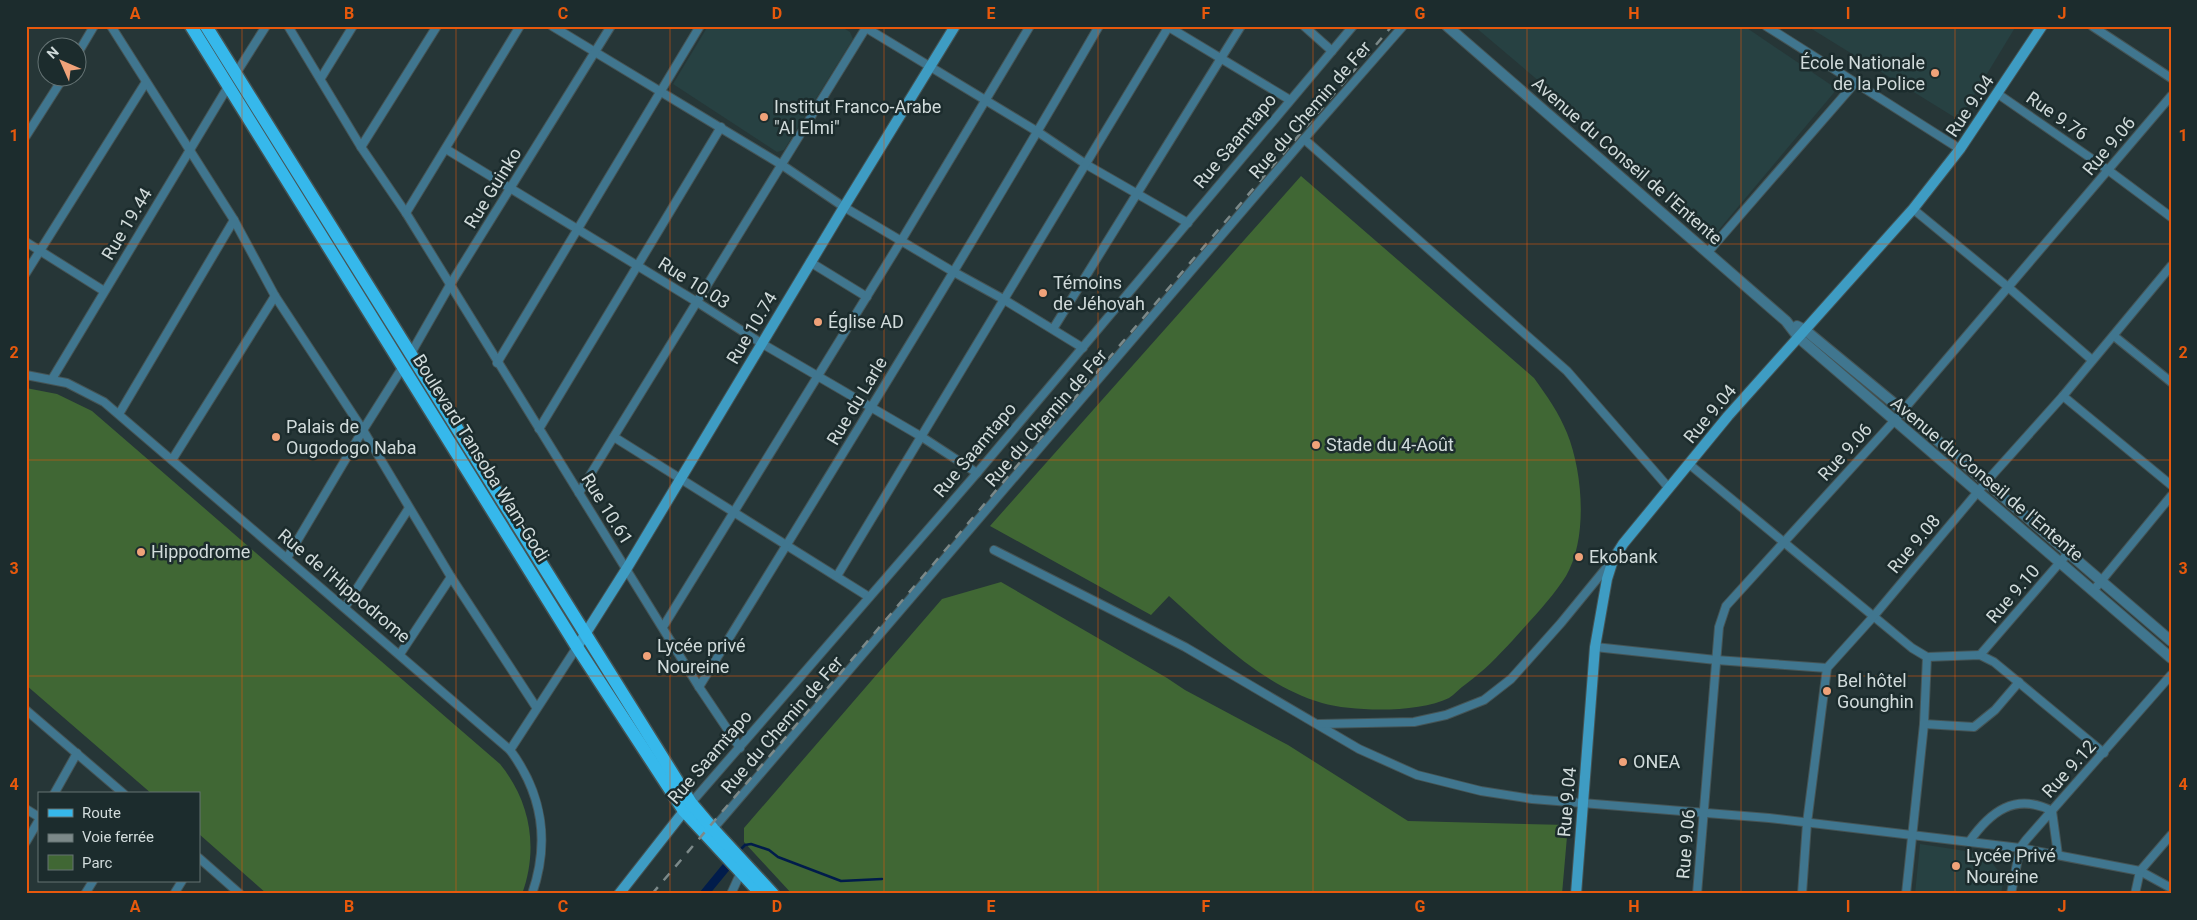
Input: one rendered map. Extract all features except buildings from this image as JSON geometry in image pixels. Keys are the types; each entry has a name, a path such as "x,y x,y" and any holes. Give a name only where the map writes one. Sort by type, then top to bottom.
{"main road":[{"name":"Boulevard Tansoba Wam-Godi","path":"191,26 577,647 688,807 761,894"},
{"name":"Boulevard Tansoba Wam-Godi","path":"206,26 585,635 688,807 713,829 773,894"},
{"name":"Rue 10.74","path":"577,647 627,568 810,262 955,26"},
{"name":"Rue 9.04","path":"1576,894 1595,647 1604,594 1613,560 1622,544 1728,416 1913,208 1960,149 2042,26"},
{"name":"Rue Saamtapo","path":"619,894 688,807"}],"street":[{"path":"87,38 94,26"},
{"path":"111,26 234,220 275,296 363,430 451,576 536,707"},
{"name":"Rue 19.44","path":"52,379 266,26"},
{"name":"Rue 10.61","path":"288,26 362,148 406,213 497,363 627,568 699,687 740,748"},
{"path":"321,78 353,26"},
{"path":"362,148 437,26"},
{"path":"406,213 520,26"},
{"path":"552,26 721,127 901,242 1003,299 1083,348"},
{"name":"Rue Guinko","path":"287,558 363,430 404,367 450,285 611,26"},
{"path":"497,363 700,26"},
{"path":"663,627 901,242 1030,26"},
{"name":"Rue du Larle","path":"699,687 872,407 952,271 1038,132 1099,26"},
{"path":"1053,329 1241,26"},
{"path":"1304,26 1332,51"},
{"name":"Rue Saamtapo","path":"688,807 977,473 1353,26"},
{"name":"Rue du Chemin de Fer","path":"713,829 1403,26"},
{"name":"Avenue du Conseil de l'Entente","path":"1447,26 1786,321 1902,410 2171,642"},
{"path":"1766,26 1960,149"},
{"path":"2092,26 2171,78"},
{"path":"579,493 865,27 984,101 1038,132 1087,165 1188,223"},
{"path":"836,576 922,437 1003,299 1087,165 1168,27 1290,100"},
{"path":"26,273 146,82"},
{"path":"1708,252 1855,83"},
{"path":"26,136 57,88"},
{"name":"Rue 9.76","path":"1998,94 2108,170 2171,217"},
{"name":"Rue 9.06","path":"1697,894 1719,627 1726,606 1894,421 2171,96"},
{"path":"539,428 721,127"},
{"path":"1304,139 1567,371 1668,487"},
{"name":"Rue 10.03","path":"446,149 638,265 761,343 922,437 977,473"},
{"path":"1913,208 2092,360"},
{"path":"119,414 234,220"},
{"path":"26,242 104,291"},
{"path":"810,262 867,297"},
{"name":"Rue 9.08","path":"1827,668 1874,617 1986,482 2114,336 2171,266"},
{"path":"172,460 275,296"},
{"name":"Avenue du Conseil de l'Entente","path":"1802,334 1894,421 2171,658"},
{"path":"2114,336 2171,382"},
{"name":"Rue de l'Hippodrome","path":"26,375 68,383 93,395 119,414 510,750 529,780 540,813 542,855 532,894"},
{"path":"2063,396 2171,485"},
{"path":"614,437 869,597"},
{"path":"1689,464 1874,617 1928,657 1980,655 1994,662 2104,753"},
{"path":"2093,591 2171,496"},
{"path":"345,607 409,508"},
{"path":"994,550 1185,648 1359,749 1417,775 1481,792 1532,799 1807,823 2020,848 2140,870 2171,888"},
{"name":"Rue 9.10","path":"1980,655 2068,553"},
{"path":"1316,724 1414,722 1446,715 1484,700 1511,679 1561,623 1613,560"},
{"path":"400,654 451,576"},
{"path":"510,750 536,707 577,647"},
{"path":"1595,647 1716,660 1827,668 1807,823 1802,894"},
{"path":"1906,894 1910,834 1924,724 1928,657"},
{"name":"Rue 9.12","path":"2010,894 2020,848 2171,675"},
{"path":"1924,724 1974,726 1995,710 2019,682"},
{"path":"26,710 122,792"},
{"path":"55,792 77,754"},
{"path":"1969,842 1989,818 2016,804 2035,804 2052,811 2058,855"},
{"path":"26,809 38,818"},
{"path":"26,842 38,821"},
{"path":"2135,894 2140,870 2171,835"},
{"path":"200,859 240,894"},
{"path":"731,894 741,872"},
{"path":"86,894 92,882"},
{"path":"174,894 181,882"}],"shaded area":[{"name":"Institut Franco-Arabe \"Al Elmi\"","path":"708,26 840,26 850,32 853,39 784,150 777,152 673,84"},
{"path":"1474,26 1744,26 1837,89 1717,232"},
{"name":"École Nationale de la Police","path":"1807,26 2016,26 1959,120"},
{"name":"Lycée Privé Noureine","path":"1920,844 1985,854 2004,878 2001,894 1915,894"}],"green space":[{"name":"Stade du 4-Août","path":"1301,176 1534,378 1560,418 1567,433 1577,467 1581,505 1580,525 1578,544 1566,576 1541,609 1491,663 1449,698 1436,703 1404,709 1351,708 1322,703 1300,695 1259,672 1240,658 1169,596 1151,615 990,526"},
{"name":"Hippodrome","path":"26,388 57,394 92,411 500,764 518,793 525,809 529,826 530,859 522,894 267,894 200,835 200,792 150,792 26,685"},
{"path":"1001,582 1185,690 1288,745 1408,821 1568,825 1562,894 792,894 744,842 744,828 942,599"}],"waterway":[{"path":"741,849 745,845 751,844 769,850 778,857 841,881 882,879"},
{"path":"704,894 727,866"}],"railway":[{"path":"652,894 1392,26"}],"place":[{"name":"École Nationale de la Police","path":"1935,73"},
{"name":"Institut Franco-Arabe \"Al Elmi\"","path":"764,117"},
{"name":"Témoins de Jéhovah","path":"1043,293"},
{"name":"Église AD","path":"818,322"},
{"name":"Palais de Ougodogo Naba","path":"276,437"},
{"name":"Stade du 4-Août","path":"1316,445"},
{"name":"Hippodrome","path":"141,552"},
{"name":"Ekobank","path":"1579,557"},
{"name":"Lycée privé Noureine","path":"647,656"},
{"name":"Bel hôtel Gounghin","path":"1827,691"},
{"name":"ONEA","path":"1623,762"},
{"name":"Lycée Privé Noureine","path":"1956,866"}]}
